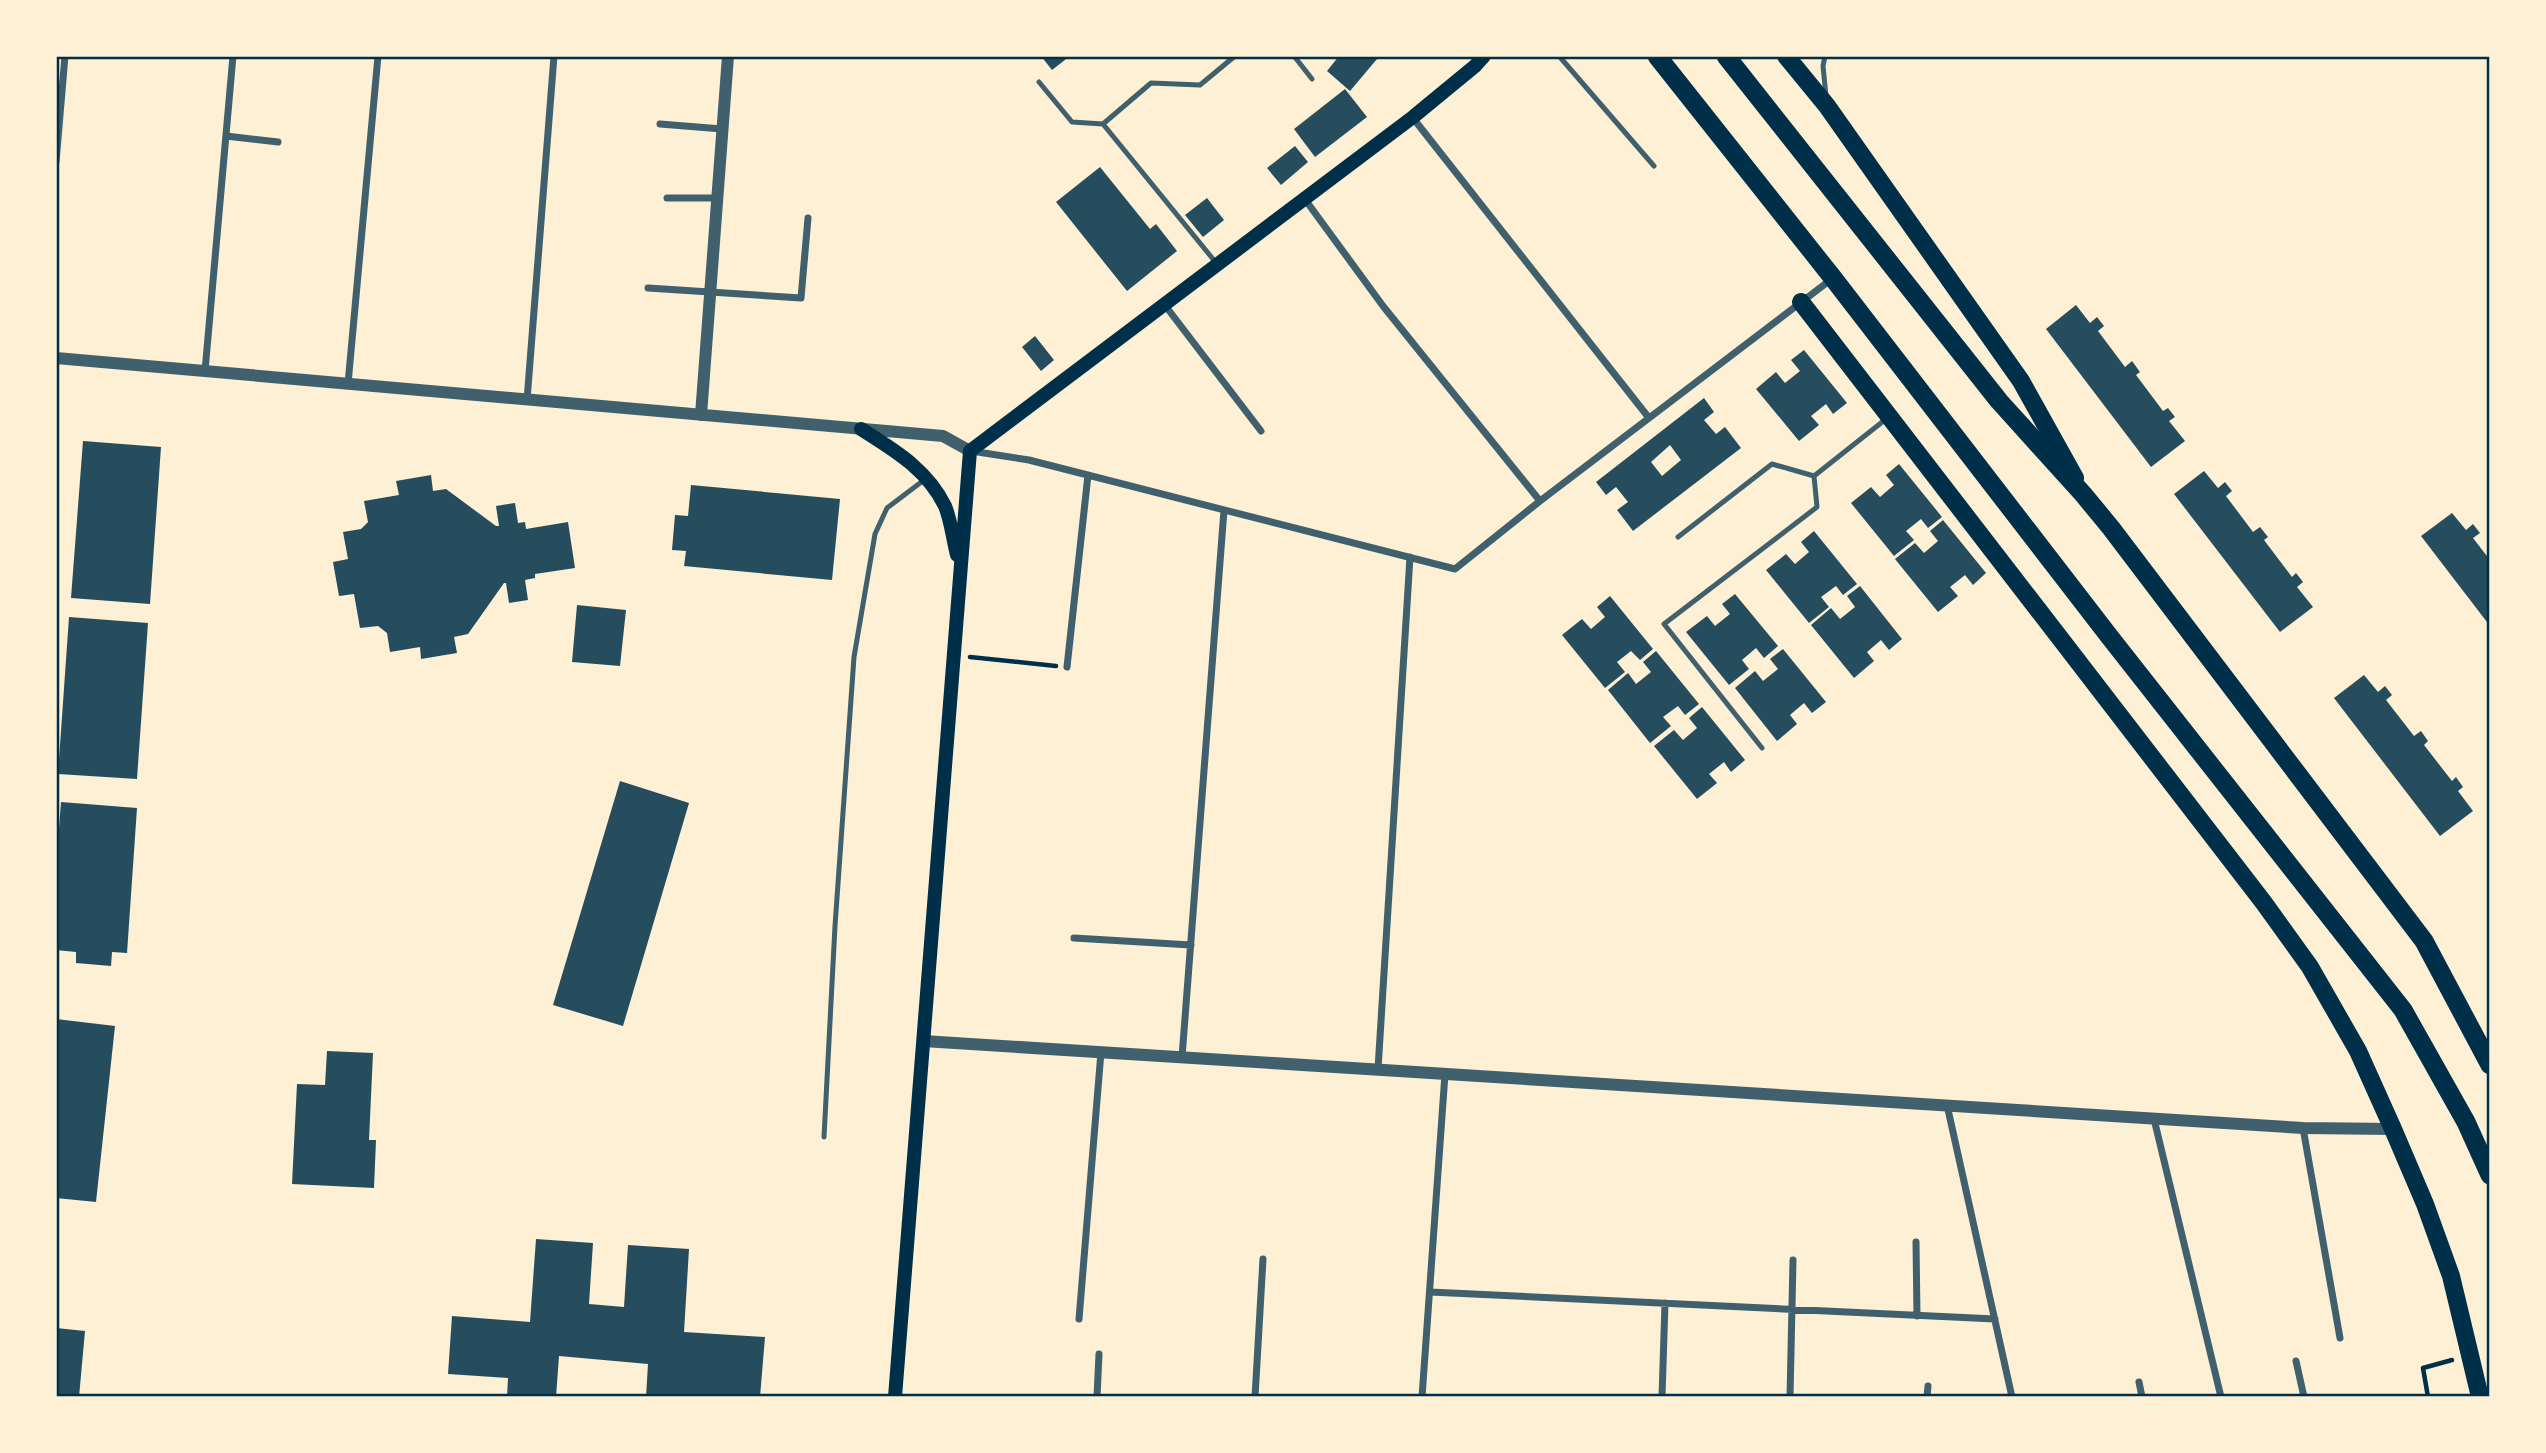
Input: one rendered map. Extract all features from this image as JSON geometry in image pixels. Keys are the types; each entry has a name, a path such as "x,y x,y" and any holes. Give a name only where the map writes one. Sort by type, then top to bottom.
{"highway":[{"path":"1657,56 2403,1010 2466,1122 2490,1175"},
{"path":"1726,56 1999,401 2083,494 2424,941 2490,1065"}],"main road":[{"path":"895,1397 970,451 1413,117 1484,56"},
{"path":"1786,56 1827,106 2021,381 2083,494"},
{"path":"1801,302 2264,903 2310,967 2358,1051 2425,1204 2451,1276 2480,1397"},
{"path":"861,429 907,458 927,478 945,507 960,566"}],"street":[{"path":"56,162 65,56"},
{"path":"205,371 233,56"},
{"path":"348,384 379,56"},
{"path":"527,400 554,56"},
{"path":"701,415 728,56"},
{"path":"1413,117 1649,418"},
{"path":"660,124 722,129"},
{"path":"226,136 278,142"},
{"path":"667,198 717,198"},
{"path":"1304,198 1382,306 1539,501"},
{"path":"648,288 801,298 808,218"},
{"path":"56,358 943,436 970,451 1029,460 1455,569 1539,501 1833,278"},
{"path":"1164,304 1261,431"},
{"path":"1067,667 1088,475"},
{"path":"1182,1057 1224,510"},
{"path":"1378,1069 1410,558"},
{"path":"1074,938 1191,945"},
{"path":"923,1041 2303,1128 2393,1129"},
{"path":"1079,1319 1101,1052"},
{"path":"1422,1397 1445,1074"},
{"path":"1947,1105 2012,1397"},
{"path":"2154,1118 2221,1397"},
{"path":"2303,1128 2340,1338"},
{"path":"1916,1242 1917,1316"},
{"path":"1255,1397 1264,1259"},
{"path":"1790,1397 1793,1260"},
{"path":"1430,1292 1995,1320"},
{"path":"1662,1397 1665,1303"},
{"path":"1097,1397 1099,1354"},
{"path":"2296,1361 2304,1397"},
{"path":"2139,1382 2142,1397"},
{"path":"1927,1397 1928,1386"}],"lane":[{"path":"1039,82 1072,122 1103,124 1151,83 1199,85 1235,56"},
{"path":"1294,56 1312,79"},
{"path":"1559,56 1654,166"},
{"path":"1825,56 1823,66 1827,106"},
{"path":"1103,124 1217,264"},
{"path":"1814,476 1888,417"},
{"path":"1678,537 1772,464 1814,476"},
{"path":"1762,748 1664,624 1817,507 1814,476"},
{"path":"824,1137 835,926 854,657 875,534 887,508 927,478"}],"path":[{"path":"953,656 1067,667"},
{"path":"2423,1368 2428,1397"}],"building":[{"path":"1041,56 1070,56 1052,70"},
{"path":"1339,56 1374,56 1377,59 1350,91 1327,71"},
{"path":"1345,89 1367,117 1315,157 1294,129"},
{"path":"1295,146 1308,162 1281,185 1267,168"},
{"path":"1100,167 1150,229 1156,224 1177,251 1127,291 1056,202"},
{"path":"1207,198 1224,220 1203,237 1185,215"},
{"path":"2076,305 2090,323 2097,317 2104,326 2098,331 2125,367 2132,361 2140,372 2136,375 2163,411 2168,408 2175,417 2169,421 2185,441 2151,467 2046,329"},
{"path":"1035,336 1054,360 1041,371 1022,347"},
{"path":"1804,350 1847,403 1833,414 1826,404 1811,416 1819,425 1799,441 1756,389 1776,372 1785,383 1800,371 1791,360"},
{"path":"1704,398 1714,412 1704,420 1716,434 1725,427 1741,448 1633,531 1617,510 1628,502 1616,487 1606,495 1596,482","holes":["1670,445 1681,460 1662,476 1651,462"]},
{"path":"83,441 161,447 150,604 71,598"},
{"path":"1899,464 1942,517 1928,528 1921,519 1906,531 1914,540 1894,556 1851,503 1871,487 1880,497 1894,485 1886,475"},
{"path":"2204,471 2218,488 2225,482 2232,491 2226,496 2253,532 2260,527 2268,537 2264,540 2292,577 2296,573 2303,582 2297,587 2313,607 2280,632 2174,494"},
{"path":"431,475 433,491 446,489 496,526 499,526 496,506 515,503 518,523 525,522 526,529 568,522 575,568 535,574 535,578 525,580 528,600 509,603 504,583 468,634 454,637 457,653 421,659 420,647 390,652 387,633 378,626 360,628 354,594 339,596 333,562 348,559 343,532 361,529 368,522 364,501 399,495 396,481"},
{"path":"691,485 840,499 832,580 684,566 686,551 672,550 675,515 688,516"},
{"path":"2452,513 2466,530 2473,524 2480,533 2473,538 2490,560 2490,626 2421,536"},
{"path":"1943,520 1986,573 1973,585 1965,575 1950,587 1958,596 1938,612 1895,559 1915,543 1924,553 1938,541 1930,531"},
{"path":"1814,531 1857,584 1843,595 1836,586 1821,597 1829,607 1809,623 1766,570 1786,554 1795,564 1809,552 1801,542"},
{"path":"1860,586 1902,639 1889,650 1881,640 1867,652 1874,661 1854,678 1811,625 1831,608 1840,619 1855,607 1847,596"},
{"path":"1735,594 1778,646 1764,658 1756,648 1742,660 1749,669 1729,685 1686,632 1707,616 1715,626 1730,614 1722,604"},
{"path":"1610,596 1653,649 1640,660 1631,651 1617,662 1625,672 1605,688 1562,635 1582,619 1591,629 1605,617 1597,607"},
{"path":"577,605 626,610 620,666 572,662"},
{"path":"69,617 148,623 137,779 58,774"},
{"path":"1783,649 1826,702 1812,713 1804,703 1790,715 1797,724 1777,741 1735,688 1755,671 1763,681 1778,669 1770,659"},
{"path":"1656,651 1699,704 1685,715 1678,706 1663,717 1671,726 1650,743 1608,690 1628,673 1636,684 1651,672 1643,662"},
{"path":"2364,675 2378,692 2385,686 2392,695 2386,700 2414,736 2421,731 2428,741 2424,745 2452,781 2456,777 2463,787 2458,791 2473,811 2440,836 2334,698"},
{"path":"1702,707 1745,760 1731,772 1724,762 1709,774 1717,783 1697,799 1654,746 1674,730 1683,740 1697,728 1689,718"},
{"path":"620,781 689,803 623,1026 553,1005"},
{"path":"61,802 137,808 127,953 112,952 111,966 76,963 76,952 56,950 56,869"},
{"path":"56,1019 115,1026 96,1202 56,1198"},
{"path":"327,1051 373,1053 369,1140 376,1140 374,1188 292,1184 297,1084 325,1085"},
{"path":"536,1239 593,1243 589,1304 624,1307 628,1245 689,1249 684,1332 765,1337 760,1397 646,1397 648,1364 559,1356 556,1397 507,1397 508,1378 448,1374 452,1316 530,1322"},
{"path":"56,1328 85,1331 79,1397 56,1397"}]}
